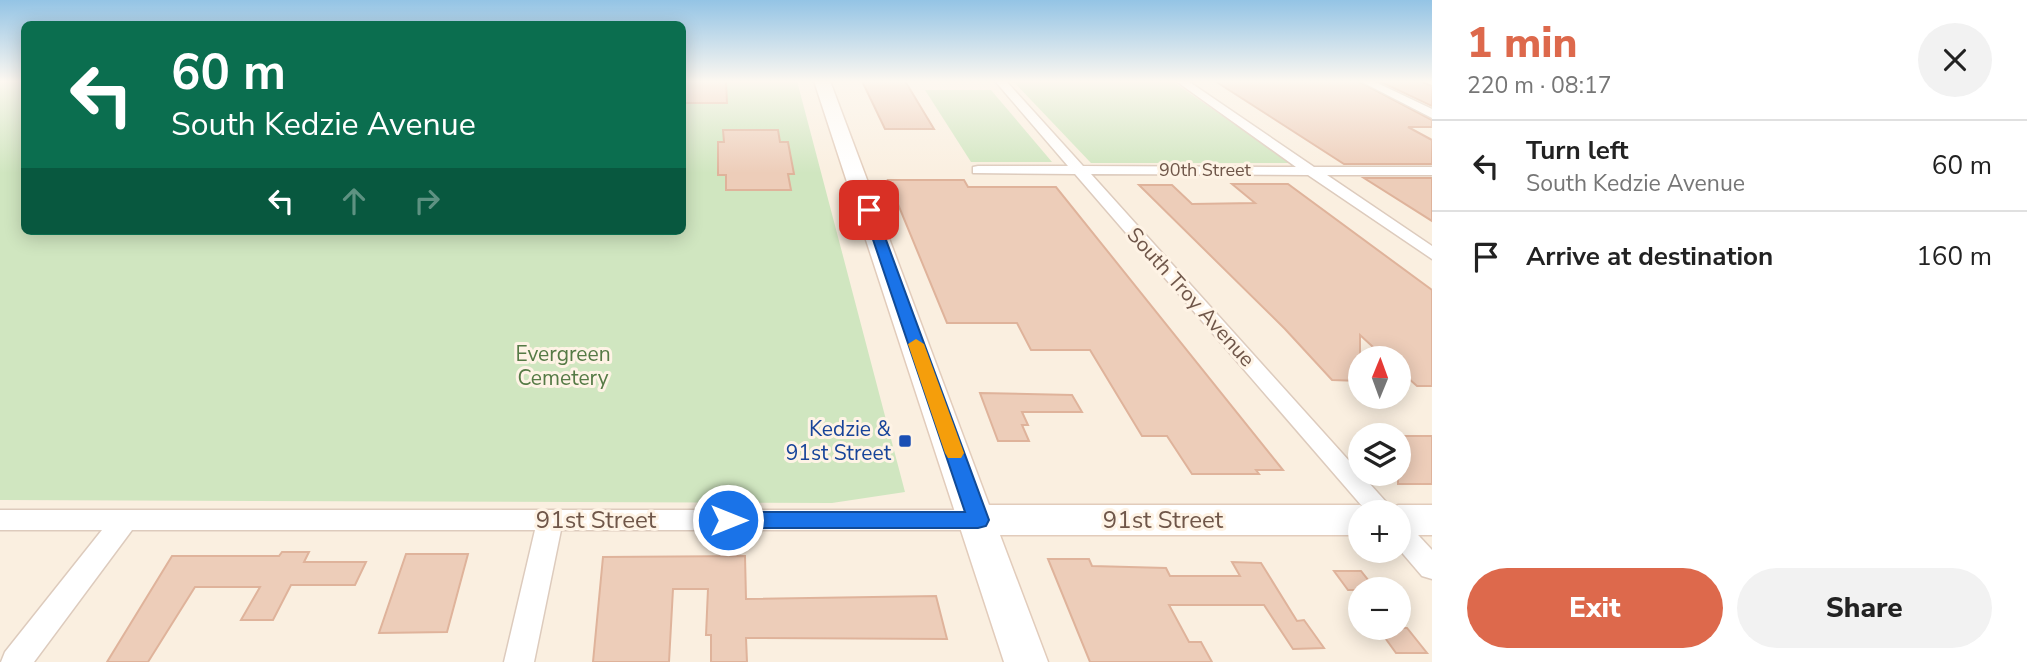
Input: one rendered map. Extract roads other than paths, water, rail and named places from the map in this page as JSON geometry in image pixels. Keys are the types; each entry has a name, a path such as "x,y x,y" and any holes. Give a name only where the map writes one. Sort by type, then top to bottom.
{"main road":[{"path":"833,112 1026,662"},
{"name":"91st Street","path":"978,520 1348,520"},
{"path":"1411,520 1432,520"}],"street":[{"name":"South Troy Avenue","path":"1027,112 1371,500"},
{"path":"1226,112 1432,254"},
{"name":"90th Street","path":"978,170 1432,171"},
{"name":"91st Street","path":"0,520 978,520"},
{"path":"16,662 125,520"},
{"path":"519,662 550,520"},
{"path":"1411,545 1432,568"}],"place":[{"name":"Kedzie & 91st Street","path":"905,441"}],"park label":[{"name":"Evergreen Cemetery","path":"563,366"}]}
